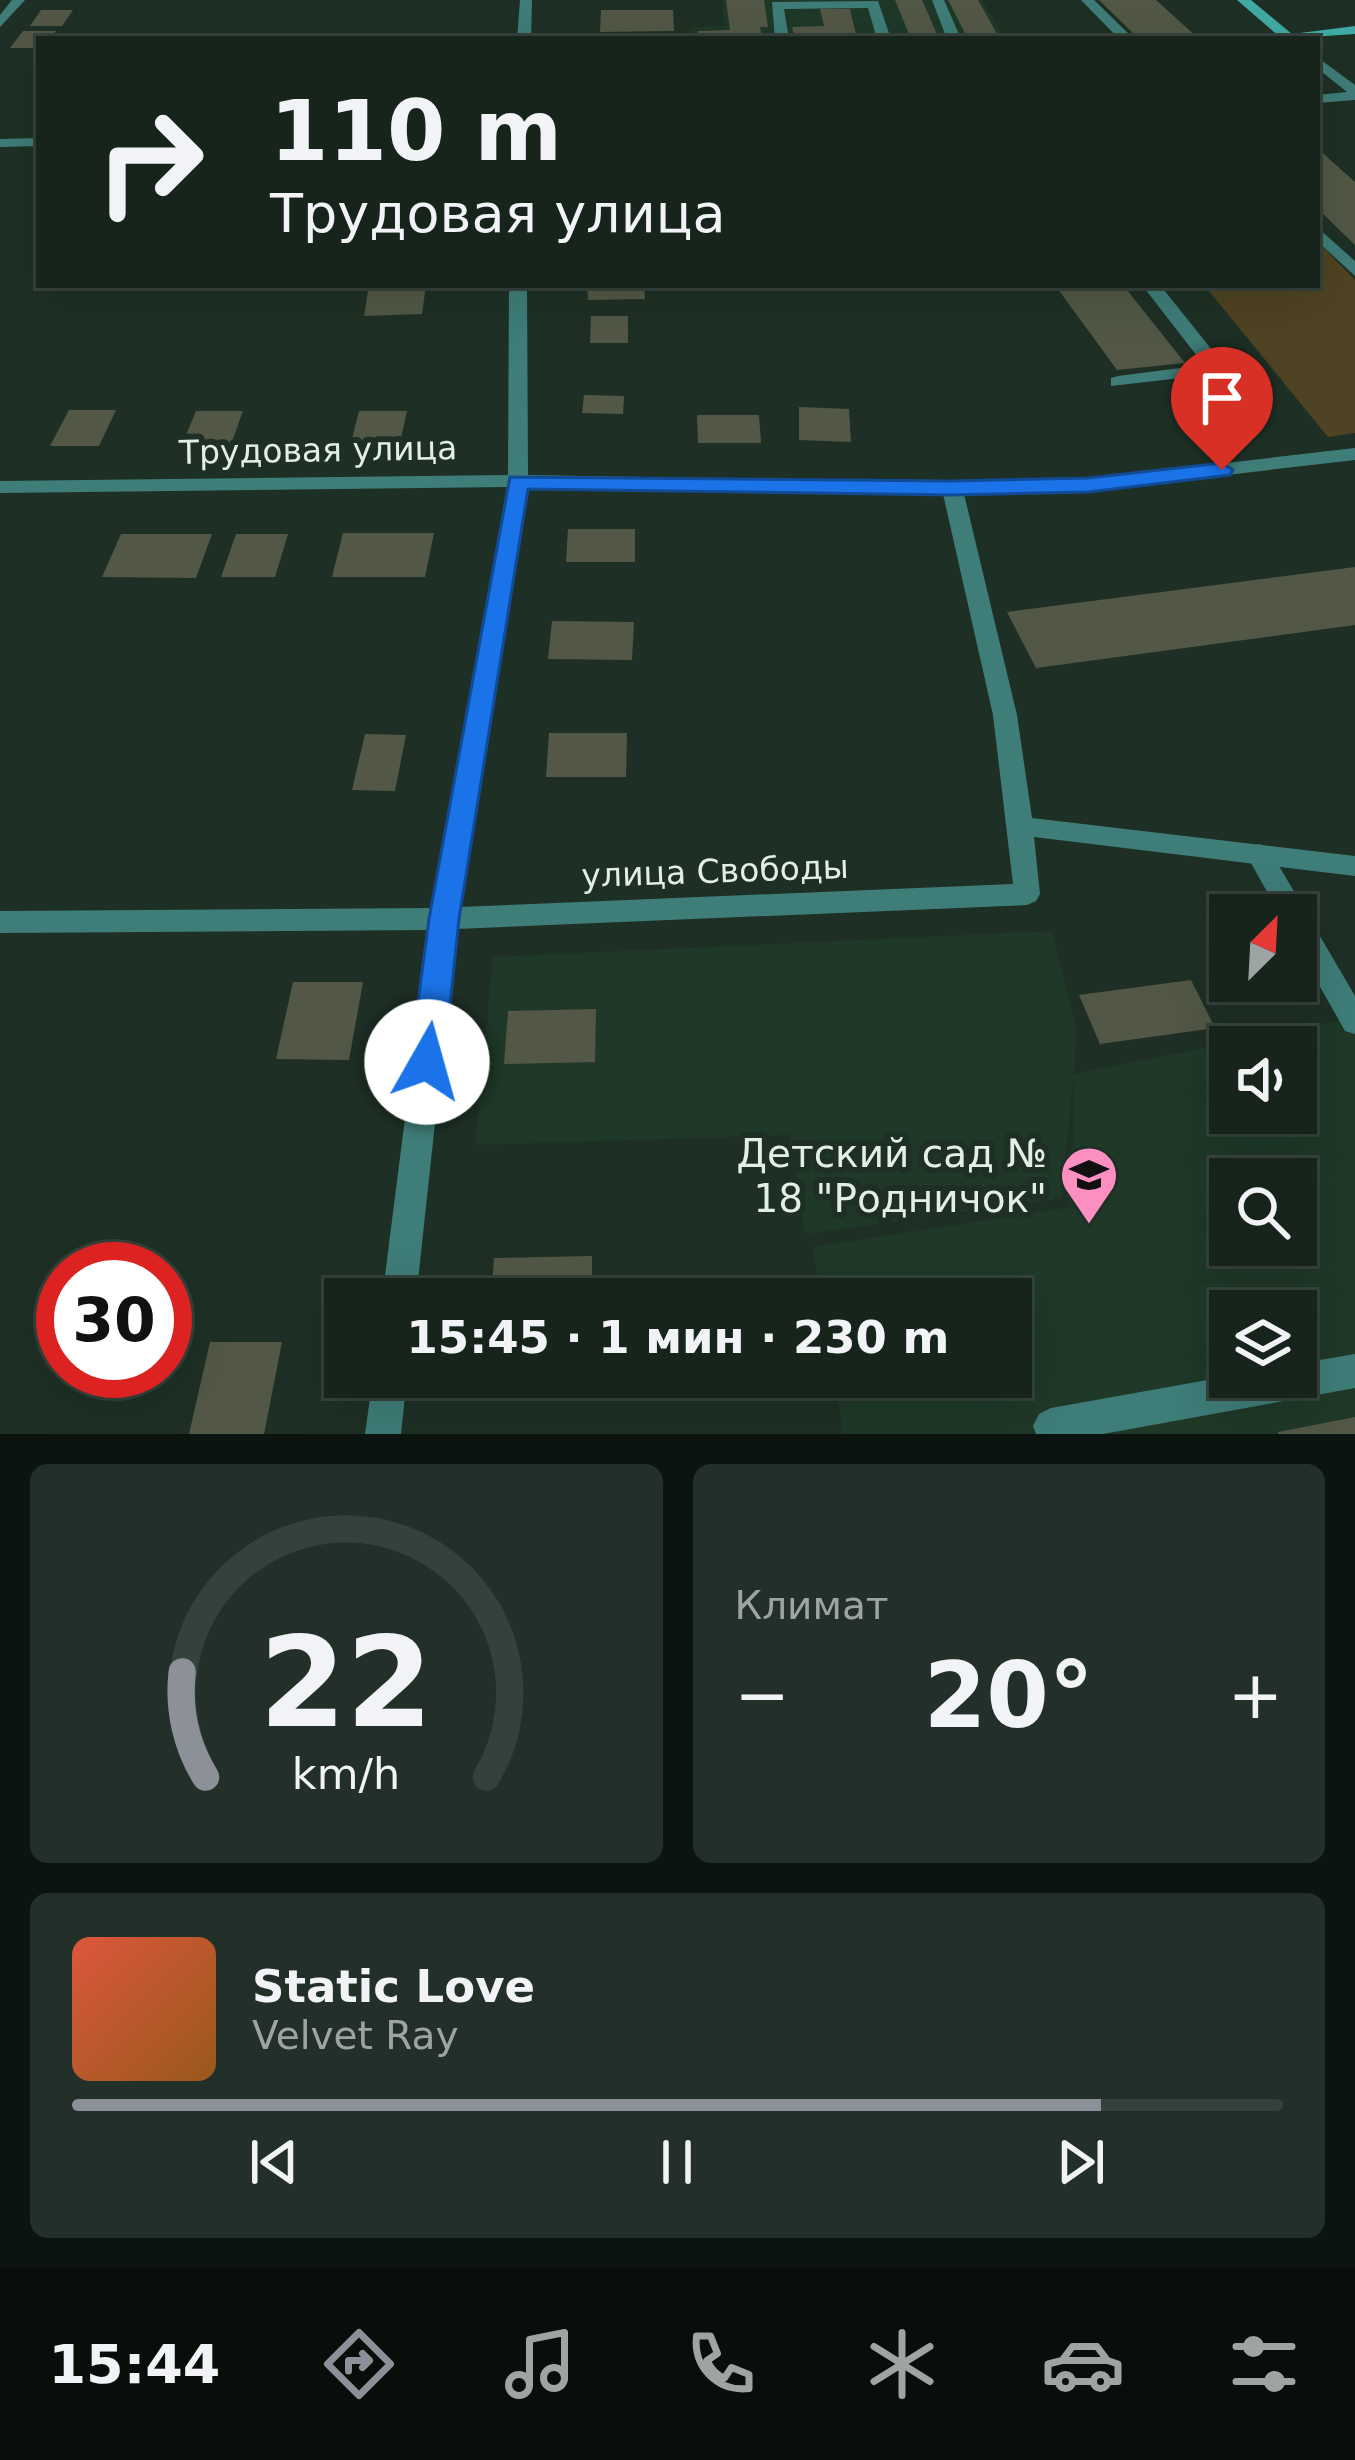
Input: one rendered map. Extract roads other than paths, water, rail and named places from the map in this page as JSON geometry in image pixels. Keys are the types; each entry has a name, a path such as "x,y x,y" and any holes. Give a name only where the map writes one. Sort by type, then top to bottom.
{"main road":[{"path":"1243,0 1288,36"},
{"path":"1306,36 1355,30"}],"street":[{"path":"0,22 19,0"},
{"path":"524,36 526,0"},
{"path":"938,0 953,36"},
{"path":"1087,0 1124,36"},
{"path":"782,36 777,5 879,2 884,36"},
{"path":"1320,64 1355,94"},
{"path":"1320,99 1355,94"},
{"path":"0,142 36,142"},
{"path":"1320,235 1355,271"},
{"path":"401,1278 444,919 518,482 518,288"},
{"path":"1118,382 1217,369 1153,288"},
{"name":"Трудовая улица","path":"0,487 518,482 952,488 1088,485 1355,454"},
{"path":"952,488 1006,715 1020,826 1355,866"},
{"name":"улица Свободы","path":"0,922 444,919 1027,894 1020,826"},
{"path":"1259,854 1282,894"},
{"path":"1317,956 1355,1022"},
{"path":"1054,1434 1051,1426 1355,1371"},
{"path":"383,1434 387,1398"}],"place":[{"name":"Детский сад № 18 \"Родничок\"","path":"1089,1226"}]}
